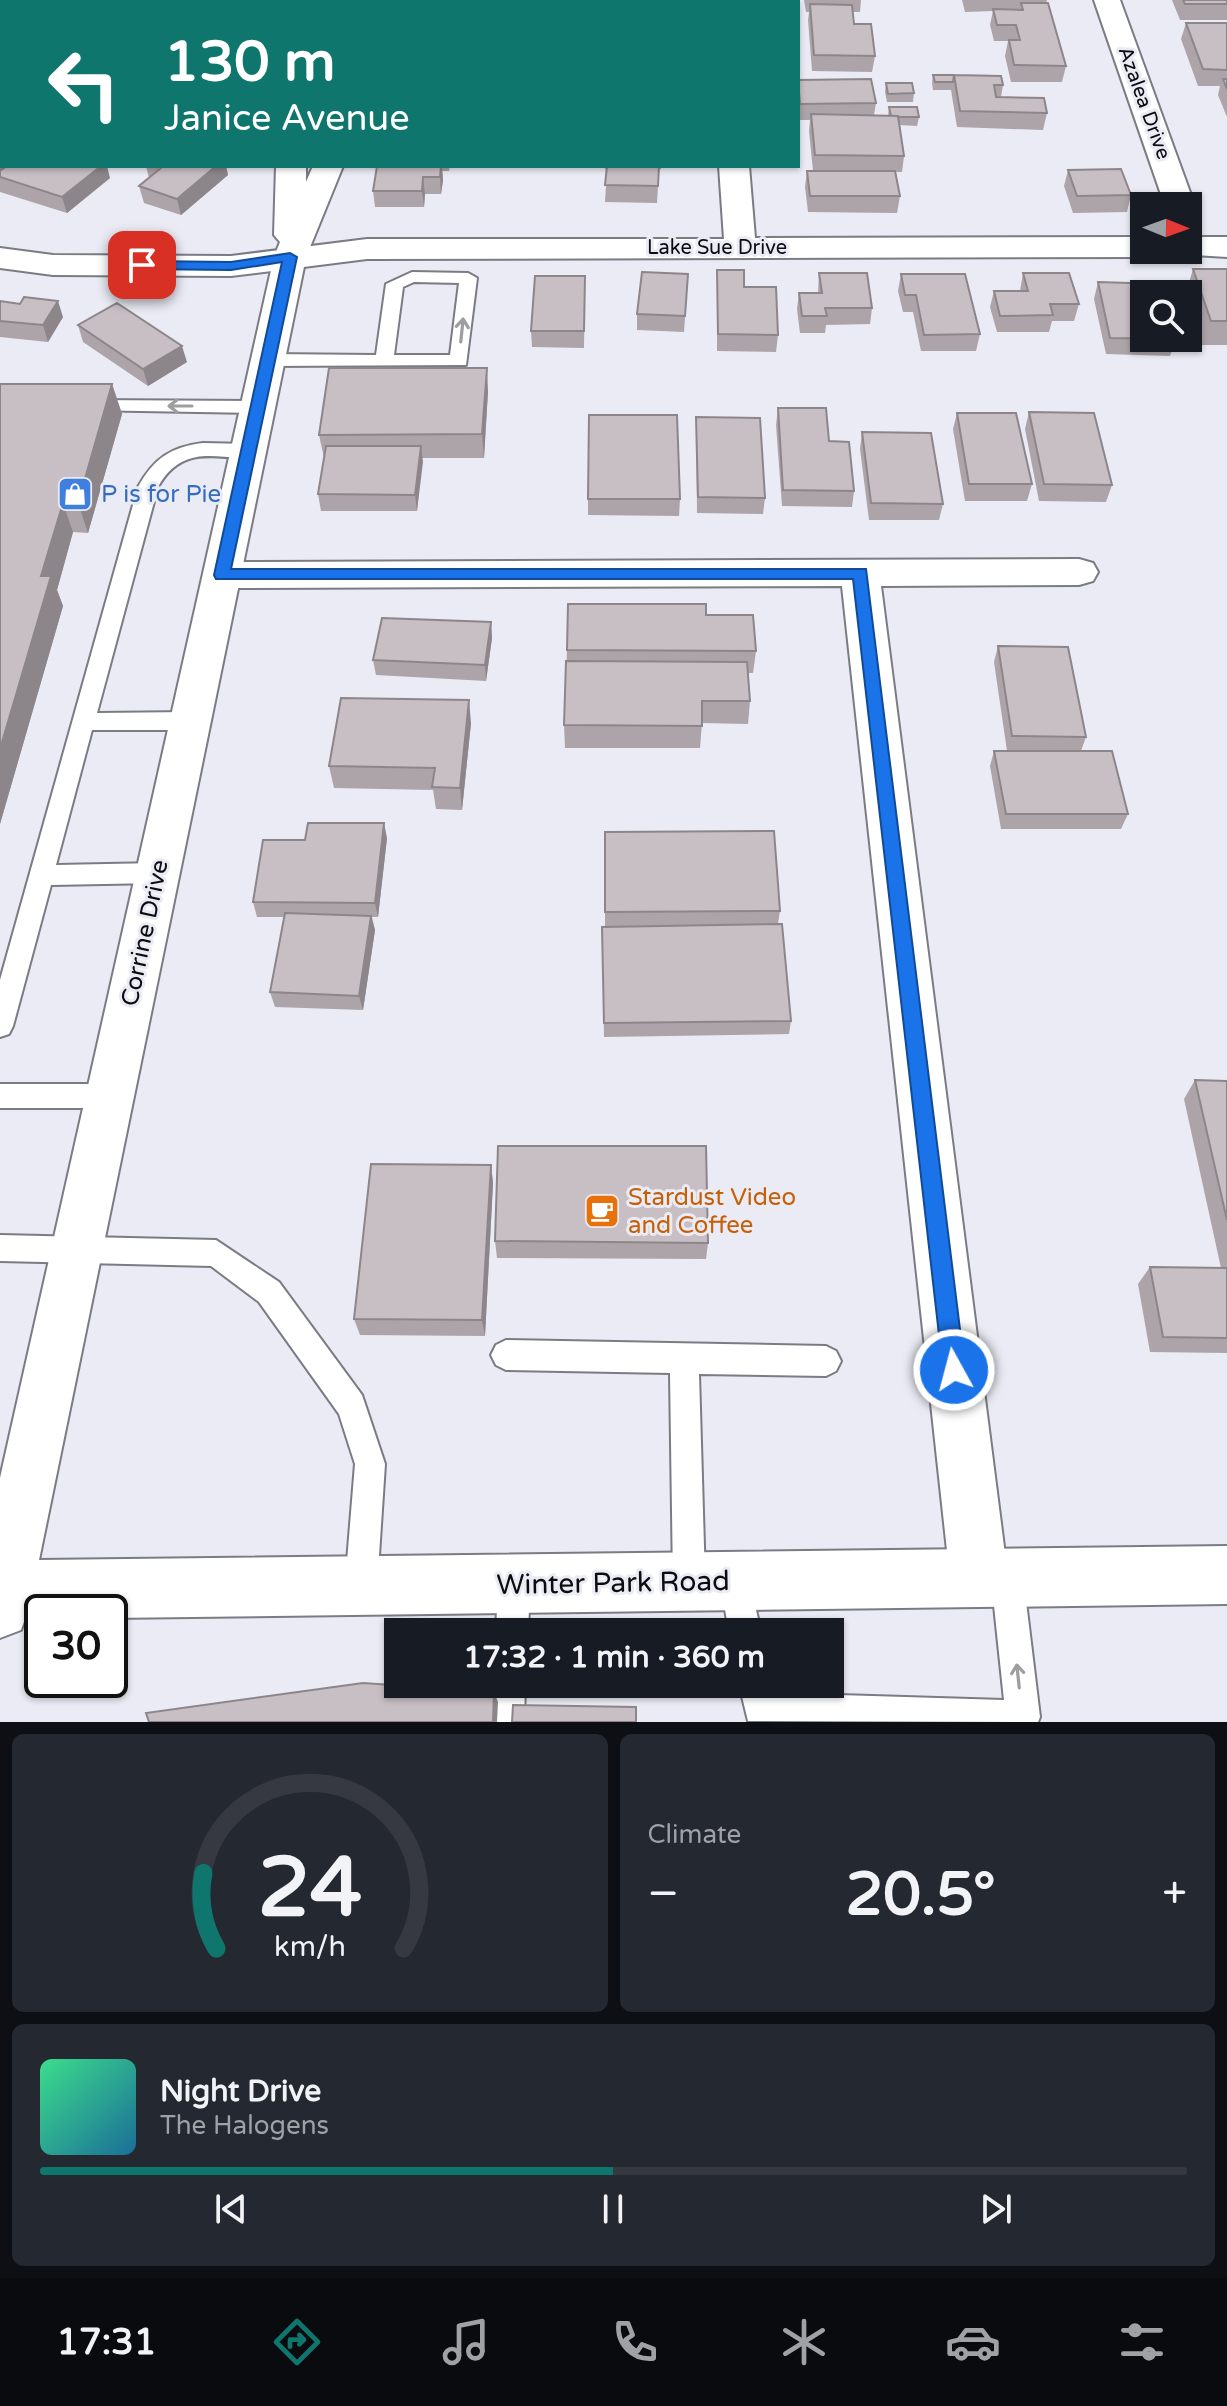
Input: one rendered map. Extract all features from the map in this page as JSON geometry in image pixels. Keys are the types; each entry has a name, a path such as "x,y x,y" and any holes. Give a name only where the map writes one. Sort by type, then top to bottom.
{"street":[{"name":"Azalea Drive","path":"1107,0 1175,192"},
{"name":"Corrine Drive","path":"290,257 291,168"},
{"name":"Corrine Drive","path":"1,1596 290,257 327,168"},
{"path":"734,168 740,247"},
{"path":"1202,243 1227,247"},
{"name":"Lake Sue Drive","path":"0,258 53,265 231,266 367,249 1130,247"},
{"path":"222,575 1079,572"},
{"path":"860,573 993,1578"},
{"name":"Winter Park Road","path":"1,1596 361,1586 513,1608 723,1598 993,1578 1227,1575"}],"lane":[{"path":"268,360 459,361 468,278 412,277 395,284 384,360"},
{"path":"76,406 258,407"},
{"path":"0,1026 148,487 156,468 171,456 191,451 249,450"},
{"path":"84,722 190,721"},
{"path":"42,875 158,873"},
{"path":"0,1096 110,1096"},
{"path":"0,1248 216,1253 269,1292 351,1406 370,1464 361,1586"},
{"path":"506,1355 826,1361"},
{"path":"684,1359 723,1598"},
{"path":"758,1705 1025,1719 993,1578"},
{"path":"507,1722 508,1698"}],"building":[{"path":"1183,0 1227,0 1227,4 1185,4"},
{"path":"1021,3 1048,3 1066,66 1014,65 1009,40 1020,40 1016,25 997,25 993,9 1023,10"},
{"path":"810,4 852,5 854,24 871,24 875,56 814,55"},
{"path":"1186,23 1227,23 1227,70 1203,69"},
{"path":"933,75 954,75 953,82 935,82"},
{"path":"954,75 1001,76 1003,85 994,85 996,97 1044,98 1047,113 960,111"},
{"path":"871,79 876,103 800,104 800,80"},
{"path":"886,83 912,83 914,93 888,94"},
{"path":"889,107 917,107 919,117 891,116"},
{"path":"811,114 898,116 904,156 815,155"},
{"path":"4,168 98,168 62,197 0,177 0,171"},
{"path":"161,168 214,168 177,199 139,186"},
{"path":"377,168 441,168 440,177 423,177 422,191 373,191"},
{"path":"607,168 659,168 658,186 605,185"},
{"path":"1121,169 1130,195 1077,196 1068,170"},
{"path":"807,171 895,171 900,196 810,196"},
{"path":"1193,269 1227,269 1227,321 1211,321 1202,295 1202,280 1197,280"},
{"path":"717,270 744,270 744,287 776,287 778,335 718,334"},
{"path":"642,272 688,274 685,316 637,314"},
{"path":"819,273 867,273 872,308 825,308 827,316 802,316 799,293 822,293"},
{"path":"1023,273 1069,273 1079,304 1050,304 1053,315 1000,316 994,291 1028,291"},
{"path":"901,274 965,274 980,334 924,335 916,295 905,295"},
{"path":"535,276 585,276 584,331 531,331"},
{"path":"1098,282 1130,283 1130,338 1110,338"},
{"path":"24,297 58,301 43,325 0,321 0,301 20,304"},
{"path":"117,303 182,346 143,369 78,325"},
{"path":"329,368 487,368 482,434 319,435"},
{"path":"0,384 112,384 78,503 63,503 41,576 51,576 0,749"},
{"path":"778,408 826,408 829,441 849,442 854,491 783,490"},
{"path":"1029,412 1094,413 1112,485 1044,484"},
{"path":"957,413 1016,413 1032,484 969,484"},
{"path":"589,415 677,415 680,499 588,499"},
{"path":"696,417 760,418 765,498 698,497"},
{"path":"862,432 931,433 943,504 871,503"},
{"path":"326,446 421,446 415,495 318,494"},
{"path":"568,604 706,604 706,615 753,615 756,651 567,650"},
{"path":"382,618 491,622 485,665 373,660"},
{"path":"998,646 1068,647 1086,737 1012,736"},
{"path":"566,661 747,662 750,701 702,701 702,726 564,725"},
{"path":"341,698 469,700 460,788 432,787 435,768 329,766"},
{"path":"994,751 1112,751 1128,814 1006,814"},
{"path":"308,823 384,823 375,903 253,902 263,840 305,840"},
{"path":"774,831 780,911 605,912 605,832"},
{"path":"285,913 371,916 359,996 270,992"},
{"path":"782,924 791,1021 604,1023 602,927"},
{"path":"1195,1080 1227,1081 1227,1220"},
{"name":"Stardust Video and Coffee","path":"498,1146 706,1146 708,1243 495,1241"},
{"path":"371,1164 491,1165 482,1320 354,1319"},
{"path":"1150,1267 1227,1268 1227,1338 1163,1337"},
{"path":"363,1683 384,1684 384,1698 494,1698 493,1722 149,1722 146,1713"},
{"path":"513,1705 636,1707 636,1722 512,1722"}],"place":[{"name":"P is for Pie","path":"75,494"},
{"name":"Stardust Video and Coffee","path":"602,1211"}],"route":[{"path":"142,265 231,266 290,257 222,575 860,573 954,1370"}]}
